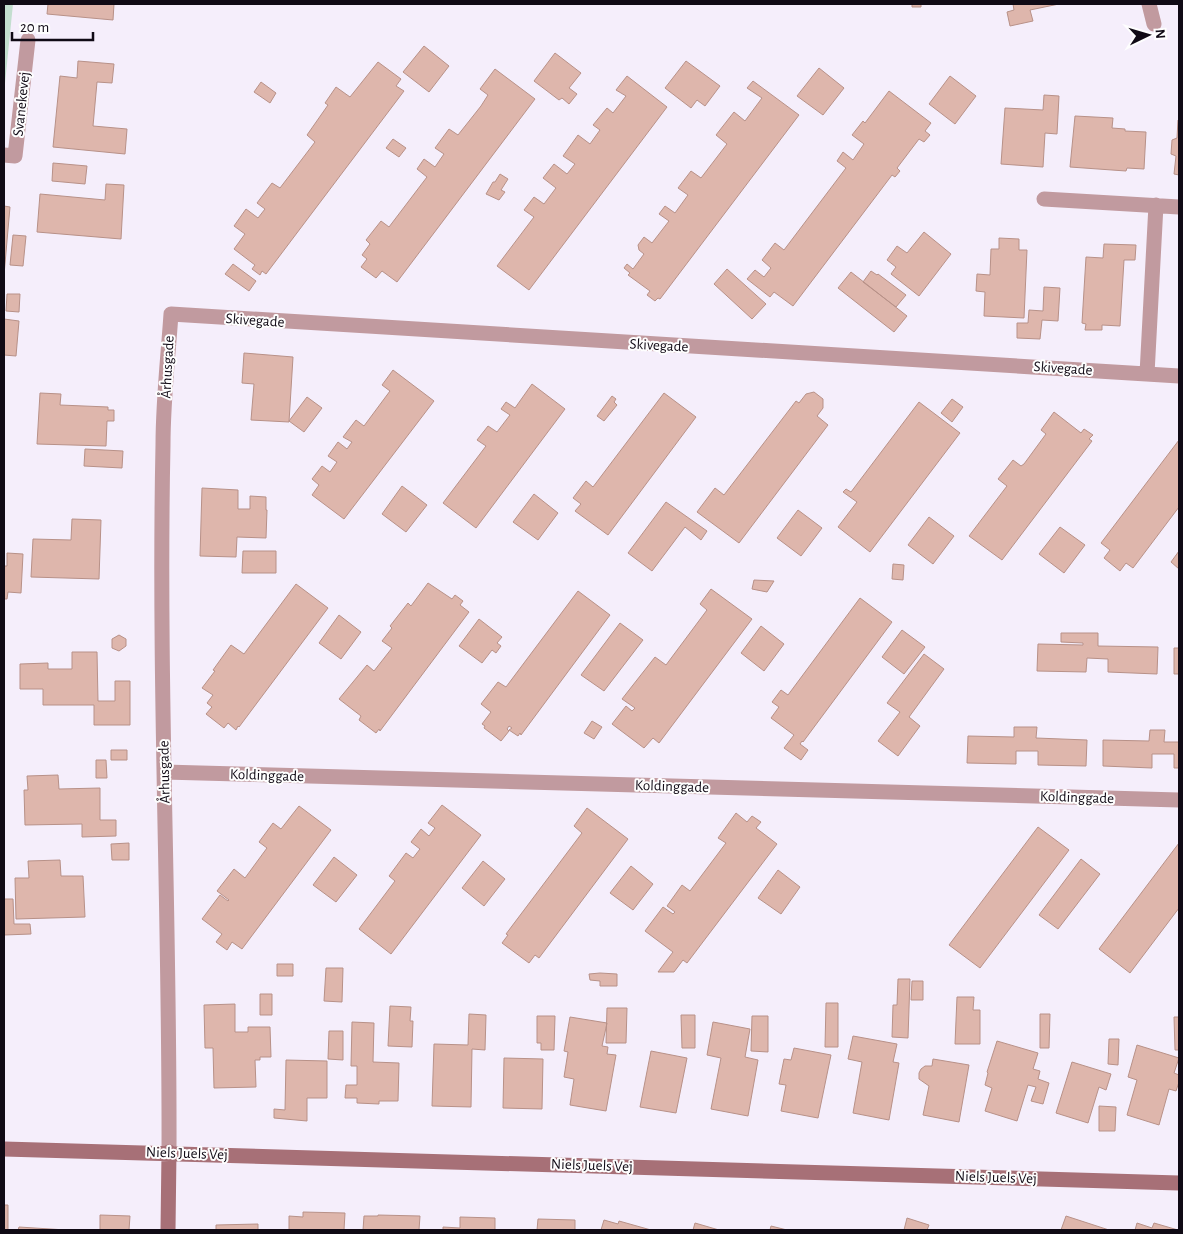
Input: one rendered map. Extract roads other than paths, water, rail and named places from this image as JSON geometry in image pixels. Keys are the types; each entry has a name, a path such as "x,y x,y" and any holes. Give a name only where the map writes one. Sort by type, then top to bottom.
{"street":[{"path":"1149,4 1154,24"},
{"name":"Svanekevej","path":"4,155 16,156 28,40"},
{"path":"1044,199 1179,206"},
{"path":"1147,374 1156,205"},
{"name":"Skivegade","path":"170,314 1179,376"},
{"name":"Århusgade","path":"168,1230 168,970 164,772 163,443 170,314"},
{"name":"Koldinggade","path":"164,772 1179,800"},
{"name":"Niels Juels Vej","path":"4,1149 169,1152 1179,1183"}]}
